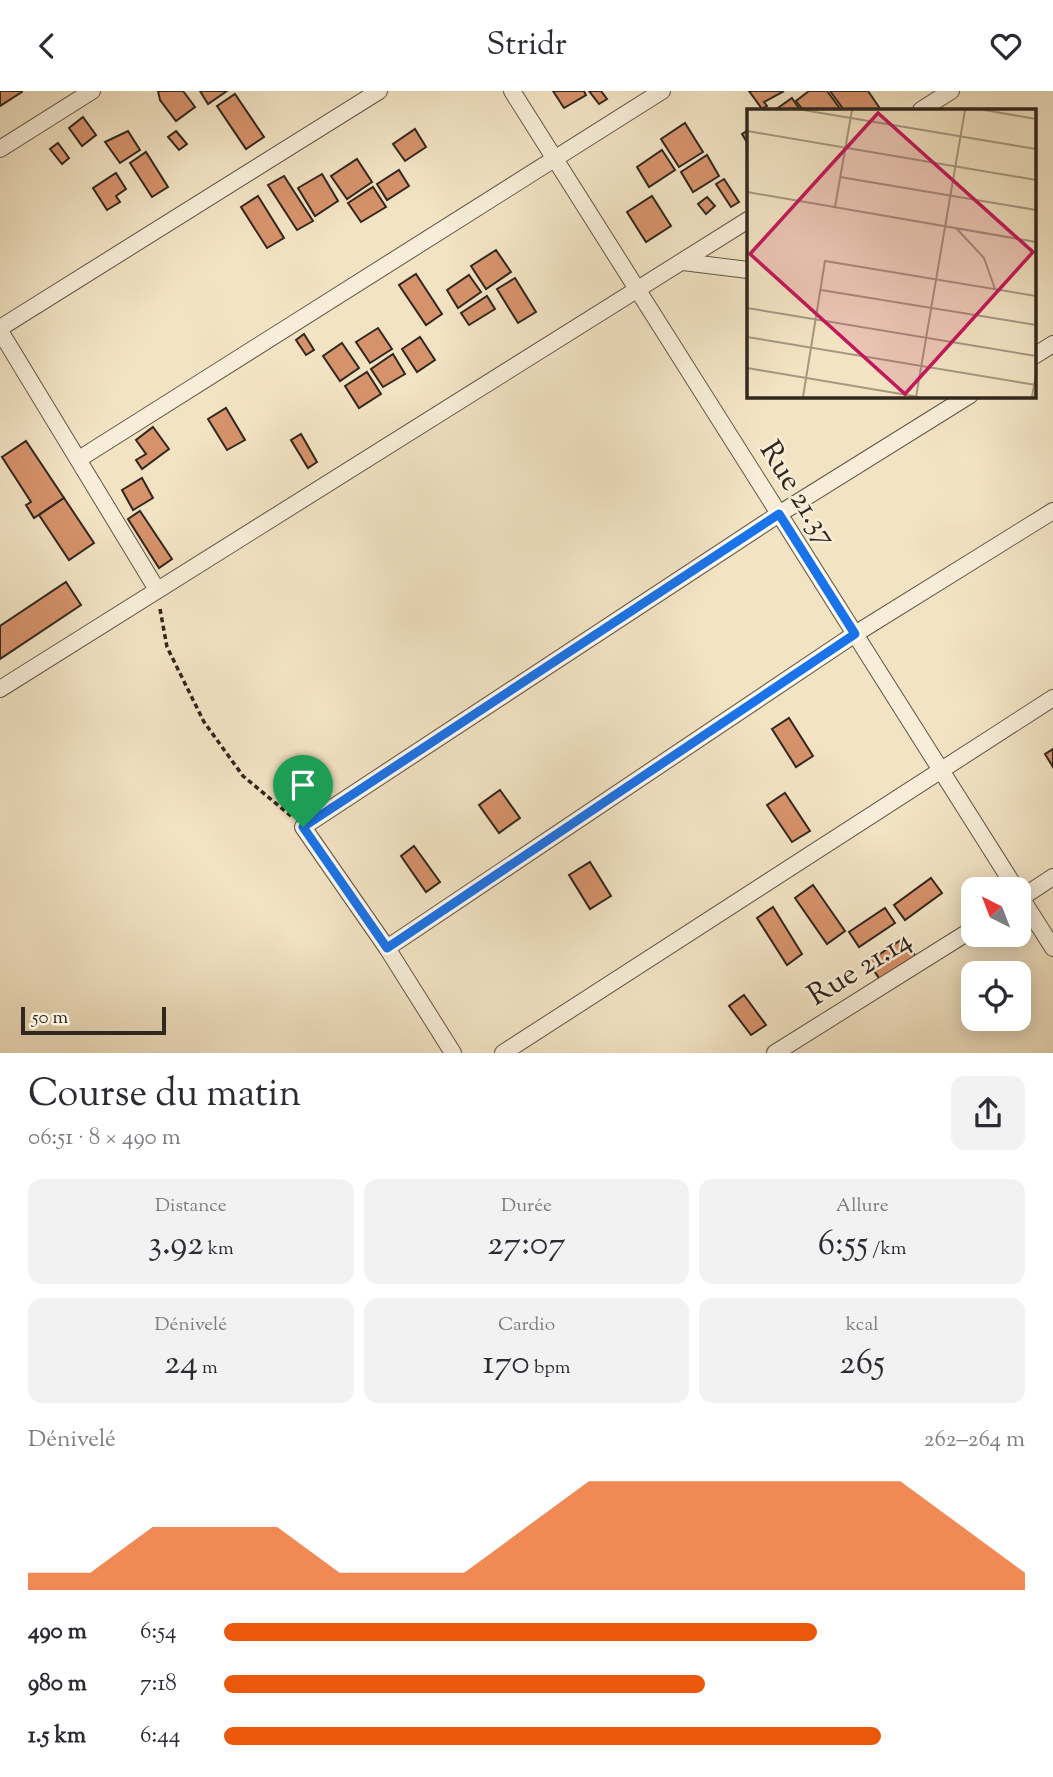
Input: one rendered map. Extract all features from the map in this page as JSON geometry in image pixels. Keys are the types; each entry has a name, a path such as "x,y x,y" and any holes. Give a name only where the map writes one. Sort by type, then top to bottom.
{"street":[{"path":"0,149 92,91"},
{"path":"156,588 0,330 379,91"},
{"name":"Rue 21.37","path":"512,91 1008,877"},
{"path":"79,459 662,91"},
{"path":"922,109 951,91"},
{"path":"0,689 156,588 747,221"},
{"path":"682,262 747,270"},
{"path":"1036,355 1053,344"},
{"path":"453,1052 387,948 303,827 779,514 967,397"},
{"path":"387,948 855,634 1053,511"},
{"path":"503,1052 1053,698"},
{"path":"1031,889 1053,877"},
{"name":"Rue 21.37","path":"1031,914 1053,948"},
{"name":"Rue 21.14","path":"775,1052 961,936"}],"path":[{"path":"156,588 167,647 204,722 243,776 303,827"}],"building":[{"path":"0,91 22,91 22,92 0,106"},
{"path":"158,91 183,91 195,107 176,121 160,100"},
{"path":"200,91 227,91 208,104"},
{"path":"553,91 584,91 586,95 564,108"},
{"path":"589,91 601,91 607,99 599,104"},
{"path":"749,91 784,91 764,102 767,106 762,109"},
{"path":"809,91 827,91 840,109 802,109 796,101"},
{"path":"830,91 868,91 880,109 843,109"},
{"path":"235,94 264,137 246,149 217,106"},
{"path":"792,98 799,109 776,109"},
{"path":"83,117 96,135 82,146 69,128"},
{"path":"685,123 703,152 679,167 661,139"},
{"path":"415,129 426,147 405,161 393,144"},
{"path":"128,131 140,150 120,163 105,142"},
{"path":"176,131 187,144 179,150 168,137"},
{"path":"58,143 69,158 62,164 50,149"},
{"path":"662,150 675,170 649,187 637,167"},
{"path":"146,152 168,187 152,197 130,163"},
{"path":"707,155 719,176 693,192 681,172"},
{"path":"357,159 372,182 347,199 331,176"},
{"path":"399,170 409,186 387,200 377,184"},
{"path":"116,173 126,189 116,196 120,202 107,210 93,188"},
{"path":"322,174 338,201 315,216 298,188"},
{"path":"284,176 313,221 297,230 268,185"},
{"path":"724,179 739,202 731,207 716,184"},
{"path":"373,187 386,207 361,222 348,203"},
{"path":"258,196 284,238 267,248 241,207"},
{"path":"652,196 671,226 646,242 627,212"},
{"path":"707,197 715,206 706,214 698,204"},
{"path":"496,250 511,272 486,289 471,266"},
{"path":"416,274 442,314 426,325 399,285"},
{"path":"469,275 481,292 458,308 447,290"},
{"path":"515,278 536,312 518,323 497,289"},
{"path":"487,296 495,309 469,325 461,313"},
{"path":"378,328 392,349 370,363 356,342"},
{"path":"304,334 314,350 306,355 296,340"},
{"path":"420,337 435,360 417,372 402,349"},
{"path":"342,343 359,368 340,381 323,356"},
{"path":"393,354 405,374 383,387 371,369"},
{"path":"367,372 381,394 359,408 345,386"},
{"path":"226,408 245,440 227,450 208,419"},
{"path":"153,427 169,449 142,469 136,460 146,454 136,440"},
{"path":"301,434 317,462 308,468 291,440"},
{"path":"26,441 64,498 34,518 26,505 31,502 2,457"},
{"path":"142,478 153,498 133,510 122,490"},
{"path":"64,498 94,543 69,560 39,515"},
{"path":"140,511 172,559 159,568 128,519"},
{"path":"66,582 81,605 0,659 0,626"},
{"path":"789,718 813,756 796,767 772,729"},
{"path":"1053,749 1053,767 1045,754"},
{"path":"500,790 520,818 499,833 479,805"},
{"path":"785,793 810,831 792,842 767,805"},
{"path":"414,846 440,882 426,892 401,856"},
{"path":"590,862 611,896 590,909 569,875"},
{"path":"931,878 942,893 905,920 894,905"},
{"path":"813,885 845,931 827,944 795,898"},
{"path":"773,907 802,954 787,965 757,918"},
{"path":"885,908 895,923 859,947 849,932"},
{"path":"904,938 916,957 881,981 868,962"},
{"path":"744,995 766,1025 751,1035 729,1006"}],"route":[{"path":"779,514 855,634 387,948 303,827 779,514"}]}
